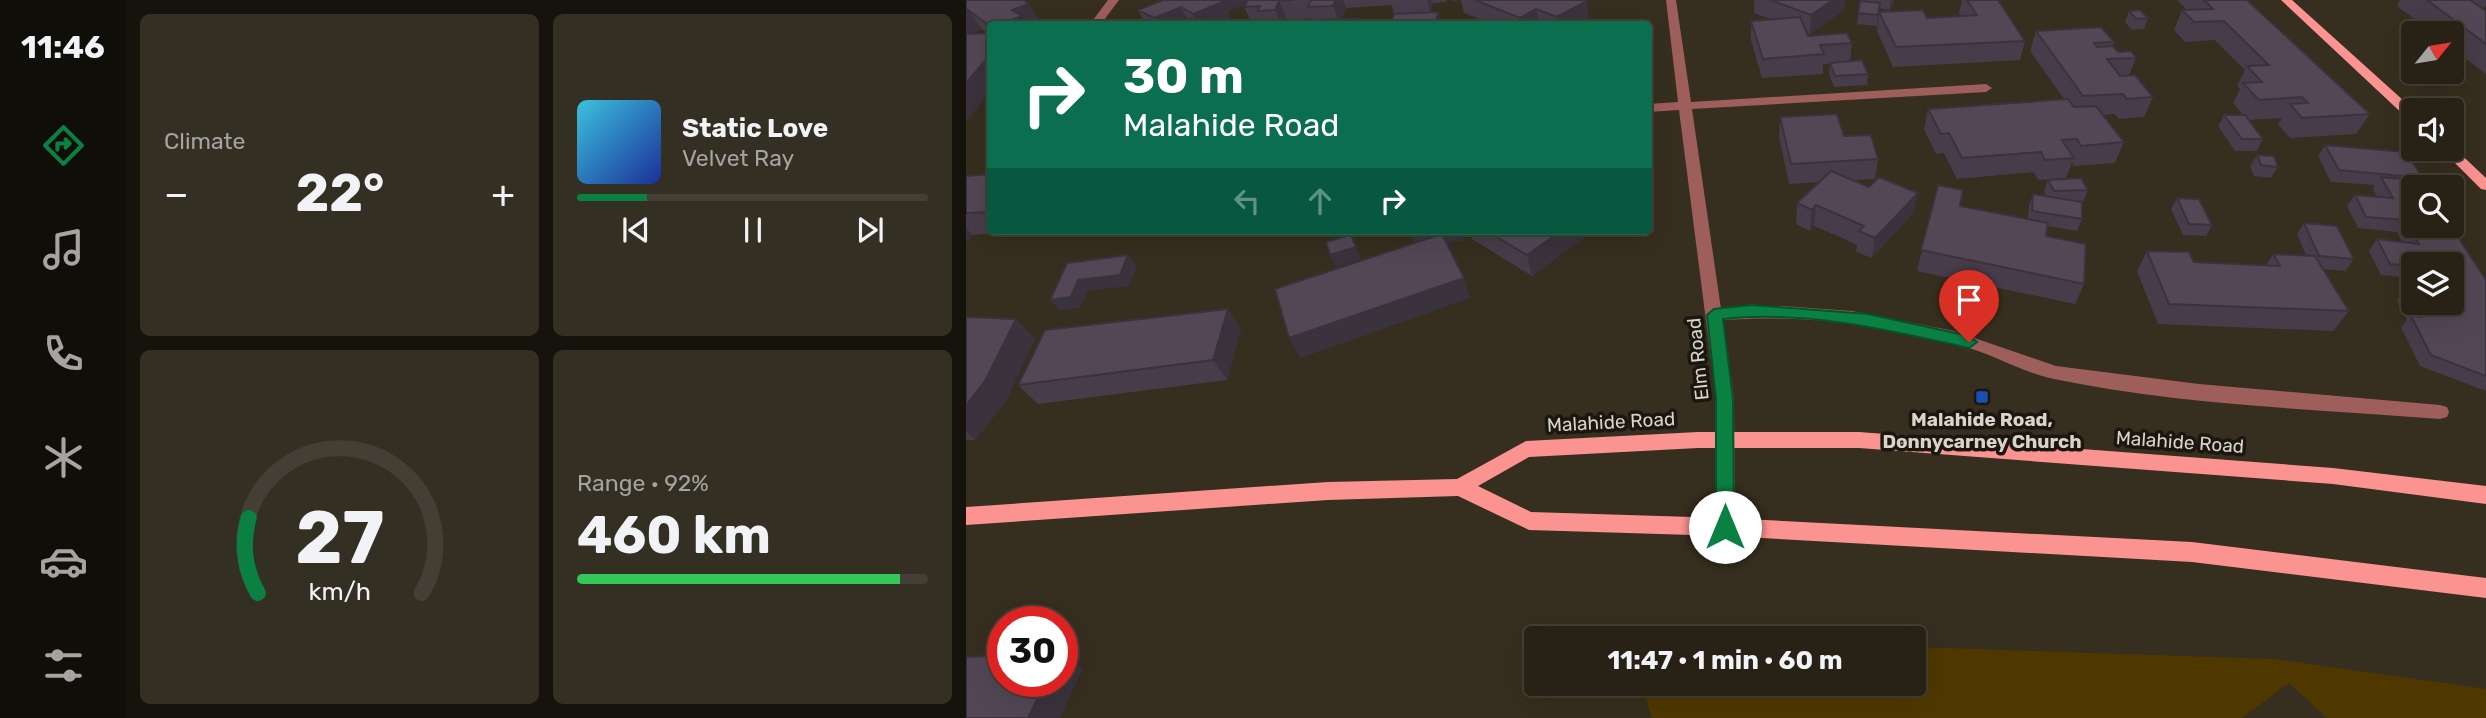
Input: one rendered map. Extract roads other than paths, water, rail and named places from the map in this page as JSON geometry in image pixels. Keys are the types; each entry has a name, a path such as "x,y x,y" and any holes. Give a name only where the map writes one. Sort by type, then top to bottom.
{"main road":[{"path":"2286,0 2401,105"},
{"path":"2460,161 2486,186"},
{"name":"Malahide Road","path":"966,516 1328,491 1460,487 1526,449 1725,440 1872,441 2333,477 2486,495"},
{"name":"Malahide Road","path":"1460,487 1528,521 1725,527 2192,552 2486,588"}],"street":[{"path":"1097,21 1114,0"},
{"name":"Elm Road","path":"1671,0 1725,399 1725,527"},
{"path":"1652,108 1986,88"},
{"path":"1714,315 1752,311 1868,320 1931,331 1988,347 2052,372 2218,392 2440,412"}],"place":[{"name":"Malahide Road, Donnycarney Church","path":"1982,397"}]}
